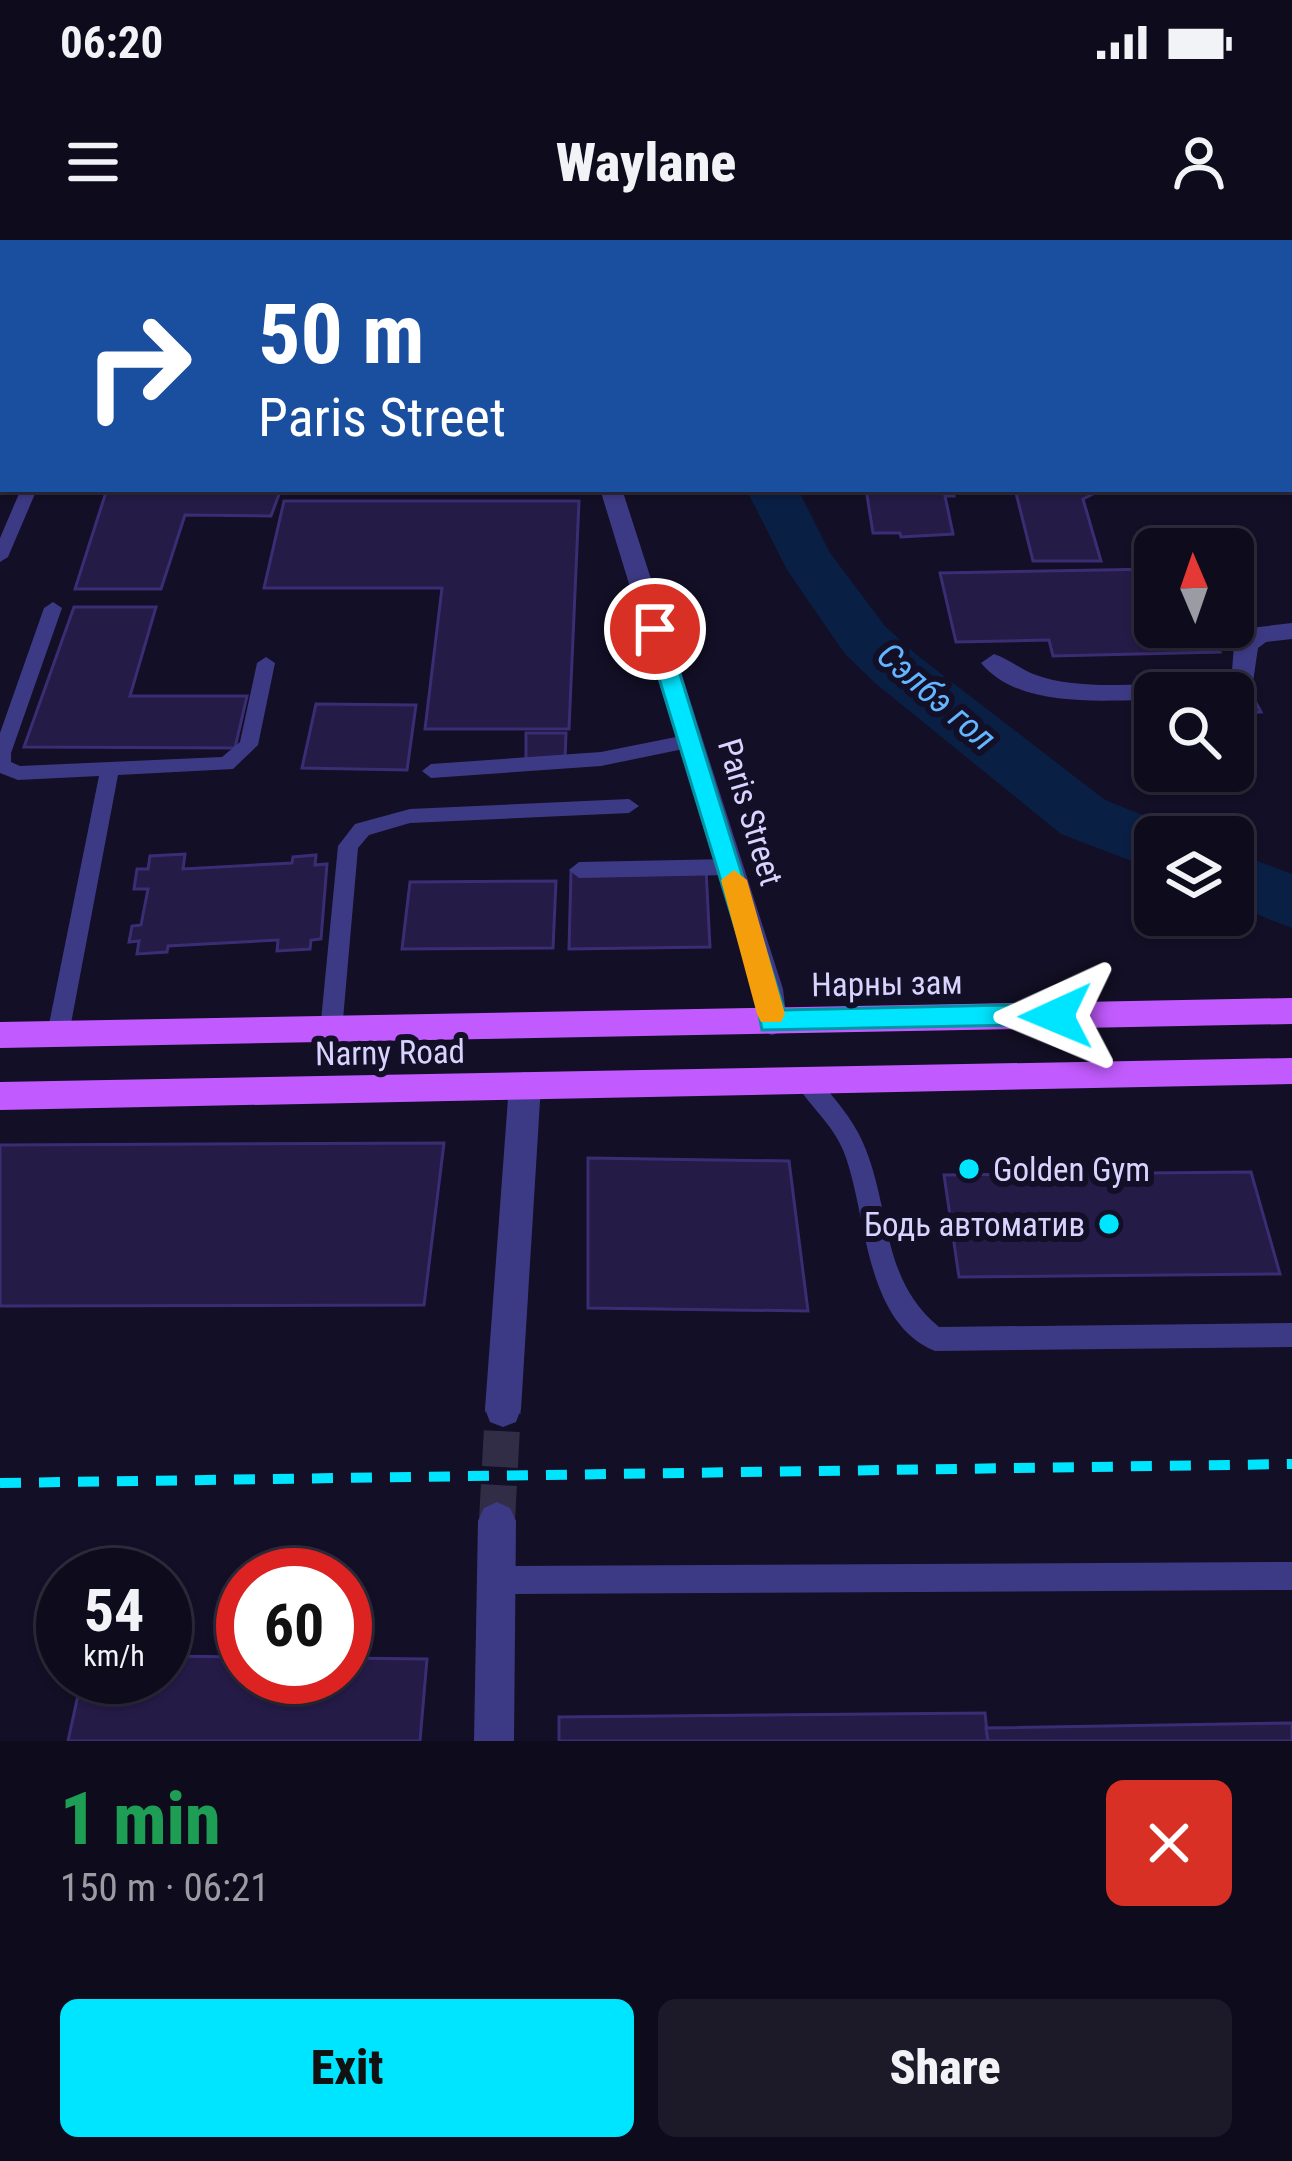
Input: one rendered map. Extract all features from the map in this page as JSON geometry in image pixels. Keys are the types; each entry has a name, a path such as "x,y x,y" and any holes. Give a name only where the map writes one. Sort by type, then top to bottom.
{"main road":[{"name":"Нарны зам","path":"772,1022 1292,1011"},
{"name":"Narny Road","path":"0,1036 772,1022"},
{"path":"805,1079 1292,1071"},
{"name":"Narny Road","path":"0,1096 805,1079"}],"street":[{"name":"Paris Street","path":"612,492 768,989 772,1022"},
{"path":"994,663 1030,683 1064,690 1215,687 1244,676 1246,645 1259,634 1292,632"},
{"path":"503,1409 524,1085"},
{"path":"494,1741 496,1521"}],"lane":[{"path":"1,554 28,492"},
{"path":"53,608 1,766 18,773 210,768 234,761 249,746 266,663"},
{"path":"431,771 601,759 692,741"},
{"path":"58,1034 110,770"},
{"path":"331,1030 348,846 362,830 410,816 629,806"},
{"path":"578,870 730,867"},
{"path":"805,1079 853,1145 892,1292 908,1322 935,1339 1292,1335"},
{"path":"496,1580 1292,1576"}],"building":[{"path":"106,492 280,492 271,516 185,515 161,589 75,589"},
{"path":"866,492 953,492 954,496 945,496 953,534 901,537 900,533 873,533"},
{"path":"1016,492 1097,492 1083,499 1101,561 1033,561"},
{"path":"284,501 579,501 569,729 425,729 442,588 264,588"},
{"path":"1134,569 1134,648 1218,648 1220,652 1053,656 1049,640 956,642 940,573"},
{"path":"74,607 156,607 130,696 247,696 235,748 24,747"},
{"path":"316,704 416,705 407,770 302,768"},
{"path":"526,733 566,733 565,759 526,760"},
{"path":"185,854 183,869 292,863 293,857 316,855 315,865 327,864 321,939 311,940 310,949 277,951 278,940 168,946 167,952 137,954 139,941 129,942 132,926 141,925 148,889 134,889 137,869 148,869 150,856"},
{"path":"706,869 710,947 569,949 571,871"},
{"path":"556,881 553,948 402,949 410,882"},
{"path":"444,1143 424,1305 0,1306 0,1145"},
{"path":"588,1158 789,1161 808,1311 588,1308"},
{"name":"Бодь автоматив","path":"1251,1172 1280,1274 959,1277 944,1175"},
{"path":"192,1656 216,1657 216,1704 372,1704 372,1658 427,1659 420,1741 68,1741 76,1704 192,1704"},
{"path":"985,1713 988,1741 559,1741 559,1717"},
{"path":"1292,1723 1292,1741 988,1741 986,1728"}],"waterway":[{"name":"Сэлбэ гол","path":"773,492 806,558 865,640 1083,817 1134,838"},
{"name":"Сэлбэ гол","path":"1254,886 1292,902"}],"tunnel":[{"path":"497,1521 503,1409"}],"railway":[{"path":"0,1483 1292,1464"}],"slow traffic":[{"path":"734,880 768,989 771,1014"}],"place":[{"name":"Golden Gym","path":"969,1169"},
{"name":"Бодь автоматив","path":"1109,1224"}],"route":[{"path":"655,629 768,989 772,1022 1056,1016"}]}
